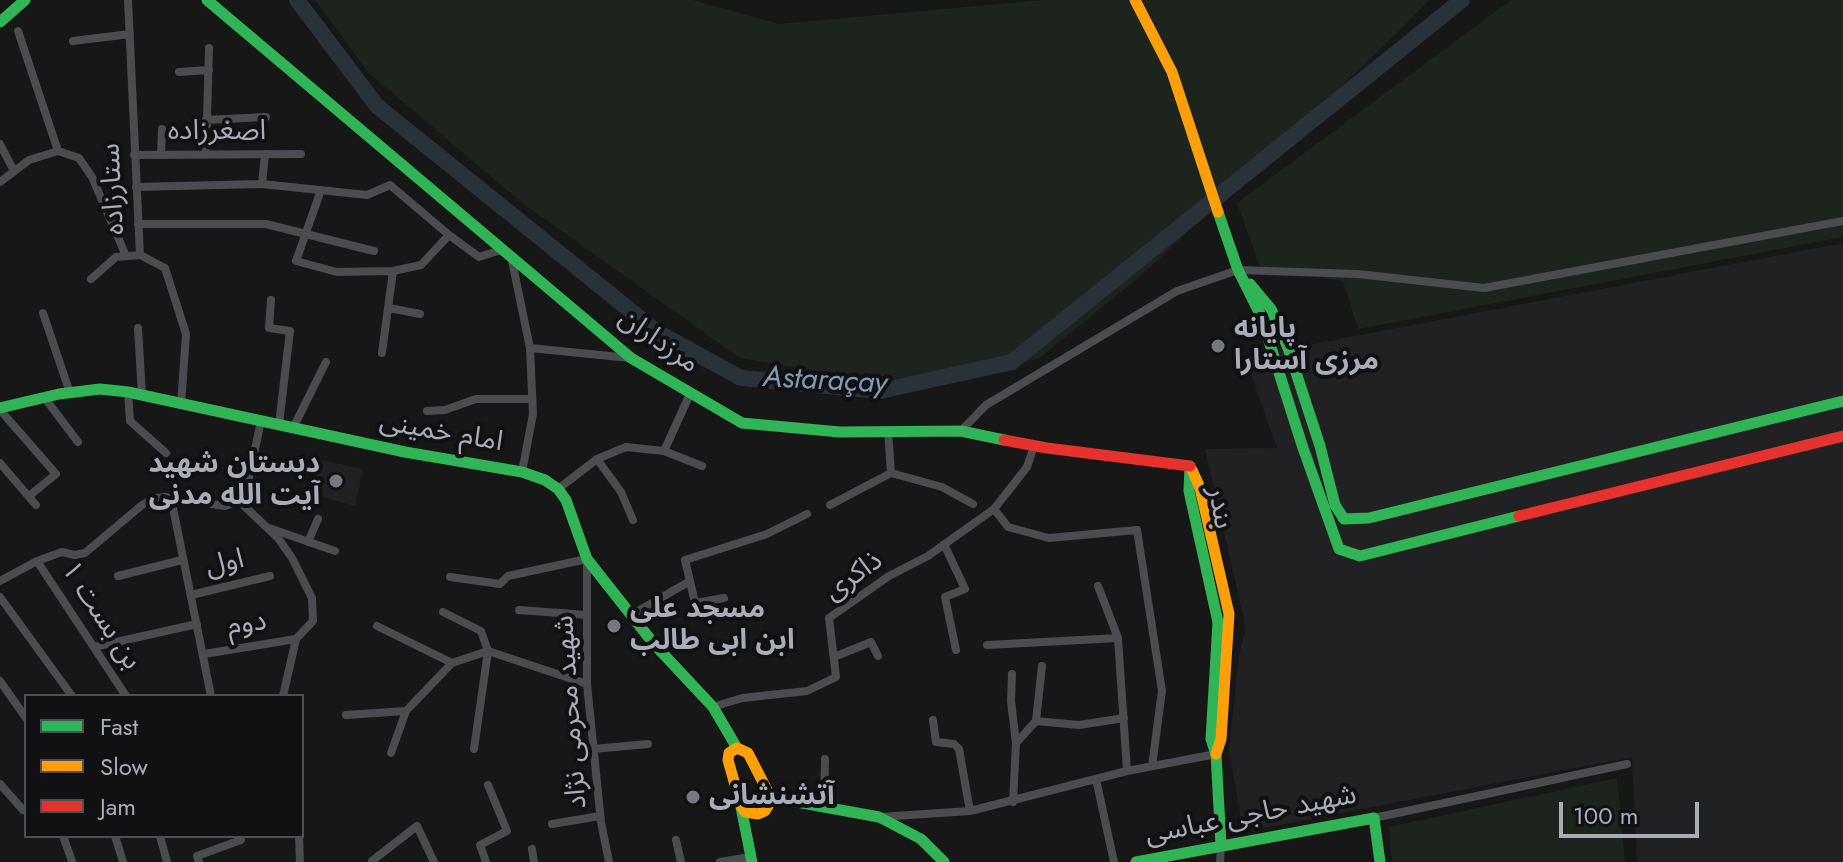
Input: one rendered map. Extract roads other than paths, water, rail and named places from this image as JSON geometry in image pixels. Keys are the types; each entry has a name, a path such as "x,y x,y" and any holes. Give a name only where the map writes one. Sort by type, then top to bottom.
{"main road":[{"path":"0,22 25,0"},
{"name":"مرزداران","path":"207,0 631,358 742,423 840,432 961,431 1034,446 1190,466"},
{"path":"1135,0 1172,72 1238,270 1261,316 1339,549 1360,556 1843,436"},
{"path":"1238,270 1271,309 1288,348 1320,446 1335,505 1344,519 1369,518 1843,401"},
{"name":"امام خمینی","path":"0,409 44,397 100,389 128,392 405,452 522,472 545,480 558,489"},
{"name":"بندر","path":"1190,466 1200,488 1229,614 1221,739 1216,754 1221,845"},
{"path":"558,489 573,516 587,559 669,662 713,707 737,748 748,753 769,797 765,811 758,814 745,812 741,806"},
{"path":"737,748 729,753 728,760 751,859"},
{"path":"769,797 879,817 921,839 944,862"},
{"path":"1374,818 1380,862"},
{"name":"شهید حاجی عباسی","path":"1136,862 1374,818"}],"street":[{"name":"ستارزاده","path":"128,0 140,255 165,268 186,334 181,405"},
{"path":"18,31 58,151"},
{"path":"73,41 130,34"},
{"path":"206,154 209,48"},
{"path":"179,72 209,70"},
{"path":"206,120 266,117"},
{"path":"161,155 162,129"},
{"path":"0,144 14,171"},
{"path":"0,182 29,160 58,151 79,158 92,177 126,256"},
{"path":"262,184 265,154"},
{"name":"اصغرزاده","path":"134,155 301,154"},
{"path":"136,187 262,184 367,195 390,185 479,257 507,252 530,348 533,414 522,472"},
{"path":"321,190 296,261 337,272 393,271 421,265 449,235"},
{"path":"961,431 986,405 1177,291 1238,270 1358,274 1484,288 1843,221"},
{"path":"138,224 266,224 374,251"},
{"path":"91,279 116,257 140,255"},
{"path":"382,353 393,271"},
{"path":"271,300 269,328 290,331 279,424"},
{"path":"389,308 420,314"},
{"path":"43,313 70,393"},
{"path":"138,328 142,395"},
{"path":"530,348 631,358"},
{"path":"293,428 326,362"},
{"path":"128,392 130,421 166,453"},
{"path":"664,451 690,394"},
{"path":"44,397 78,442"},
{"path":"427,411 445,410 476,399 531,399"},
{"path":"0,409 56,474 29,496"},
{"path":"0,581 37,561 62,552 75,555 85,553 142,505 156,498 225,506 239,501 246,492 261,421"},
{"path":"888,431 891,473"},
{"name":"ذاکری","path":"834,657 829,618 994,509 1027,467 1034,446"},
{"path":"558,489 597,459 626,447 664,451 702,466"},
{"path":"597,459 621,492 633,520"},
{"path":"0,463 36,505"},
{"path":"830,505 891,473 942,487 973,504"},
{"path":"171,498 211,694"},
{"path":"239,501 269,528 292,558 312,598 313,621 296,639 283,694"},
{"path":"994,509 1008,527 1049,538 1137,530 1162,691 1152,766"},
{"path":"724,598 695,603 685,560 767,534 807,514"},
{"path":"308,542 318,519"},
{"path":"269,528 335,551"},
{"path":"944,544 965,589 945,597 956,650"},
{"path":"450,577 500,584 508,576 587,559"},
{"name":"شهید محرمی نژاد","path":"587,559 587,684 600,816 609,862"},
{"path":"118,576 182,560"},
{"name":"بن بست ۱","path":"37,561 125,694"},
{"name":"اول","path":"191,595 270,576"},
{"path":"633,614 690,581"},
{"path":"1098,586 1118,638 1127,771"},
{"path":"0,597 71,694"},
{"path":"519,610 587,615"},
{"path":"443,612 481,631 488,651 474,749"},
{"path":"94,647 197,624"},
{"path":"377,626 452,663"},
{"path":"987,645 1118,638"},
{"name":"دوم","path":"204,654 296,639"},
{"path":"713,707 742,698 807,691 836,677 834,657 871,642 878,656"},
{"path":"391,753 406,711 452,663 488,651 587,684"},
{"path":"1016,743 1036,721 1042,666"},
{"path":"1012,674 1011,701 1016,743 1013,802"},
{"path":"0,681 24,715"},
{"path":"346,715 406,711"},
{"path":"1036,721 1079,725 1124,718"},
{"path":"933,720 936,742 954,744 959,749 970,811"},
{"path":"593,749 648,744"},
{"path":"879,817 970,811 1127,771 1216,754"},
{"path":"824,807 825,759"},
{"path":"1374,818 1627,764"},
{"path":"1096,779 1114,862"},
{"path":"0,784 24,810"},
{"path":"486,862 480,845 507,831 488,785"},
{"path":"552,824 600,816"},
{"path":"372,861 417,826 434,862"},
{"path":"64,838 72,861"},
{"path":"116,838 123,862"},
{"path":"161,838 167,862"},
{"path":"199,862 197,856 240,838"},
{"path":"299,838 300,862"},
{"path":"676,840 681,862"},
{"path":"1220,862 1221,845"},
{"path":"532,849 534,862"},
{"path":"720,862 751,859"}],"waterway":[{"name":"Astaraçay","path":"297,0 377,106 657,332 741,378 880,391 1012,362 1462,0"}],"place":[{"name":"پایانه مرزی آستارا","path":"1218,346"},
{"name":"دبستان شهید آیت الله مدنی","path":"336,481"},
{"name":"مسجد علی ابن ابی طالب","path":"614,626"},
{"name":"آتشنشانی","path":"693,797"}]}
